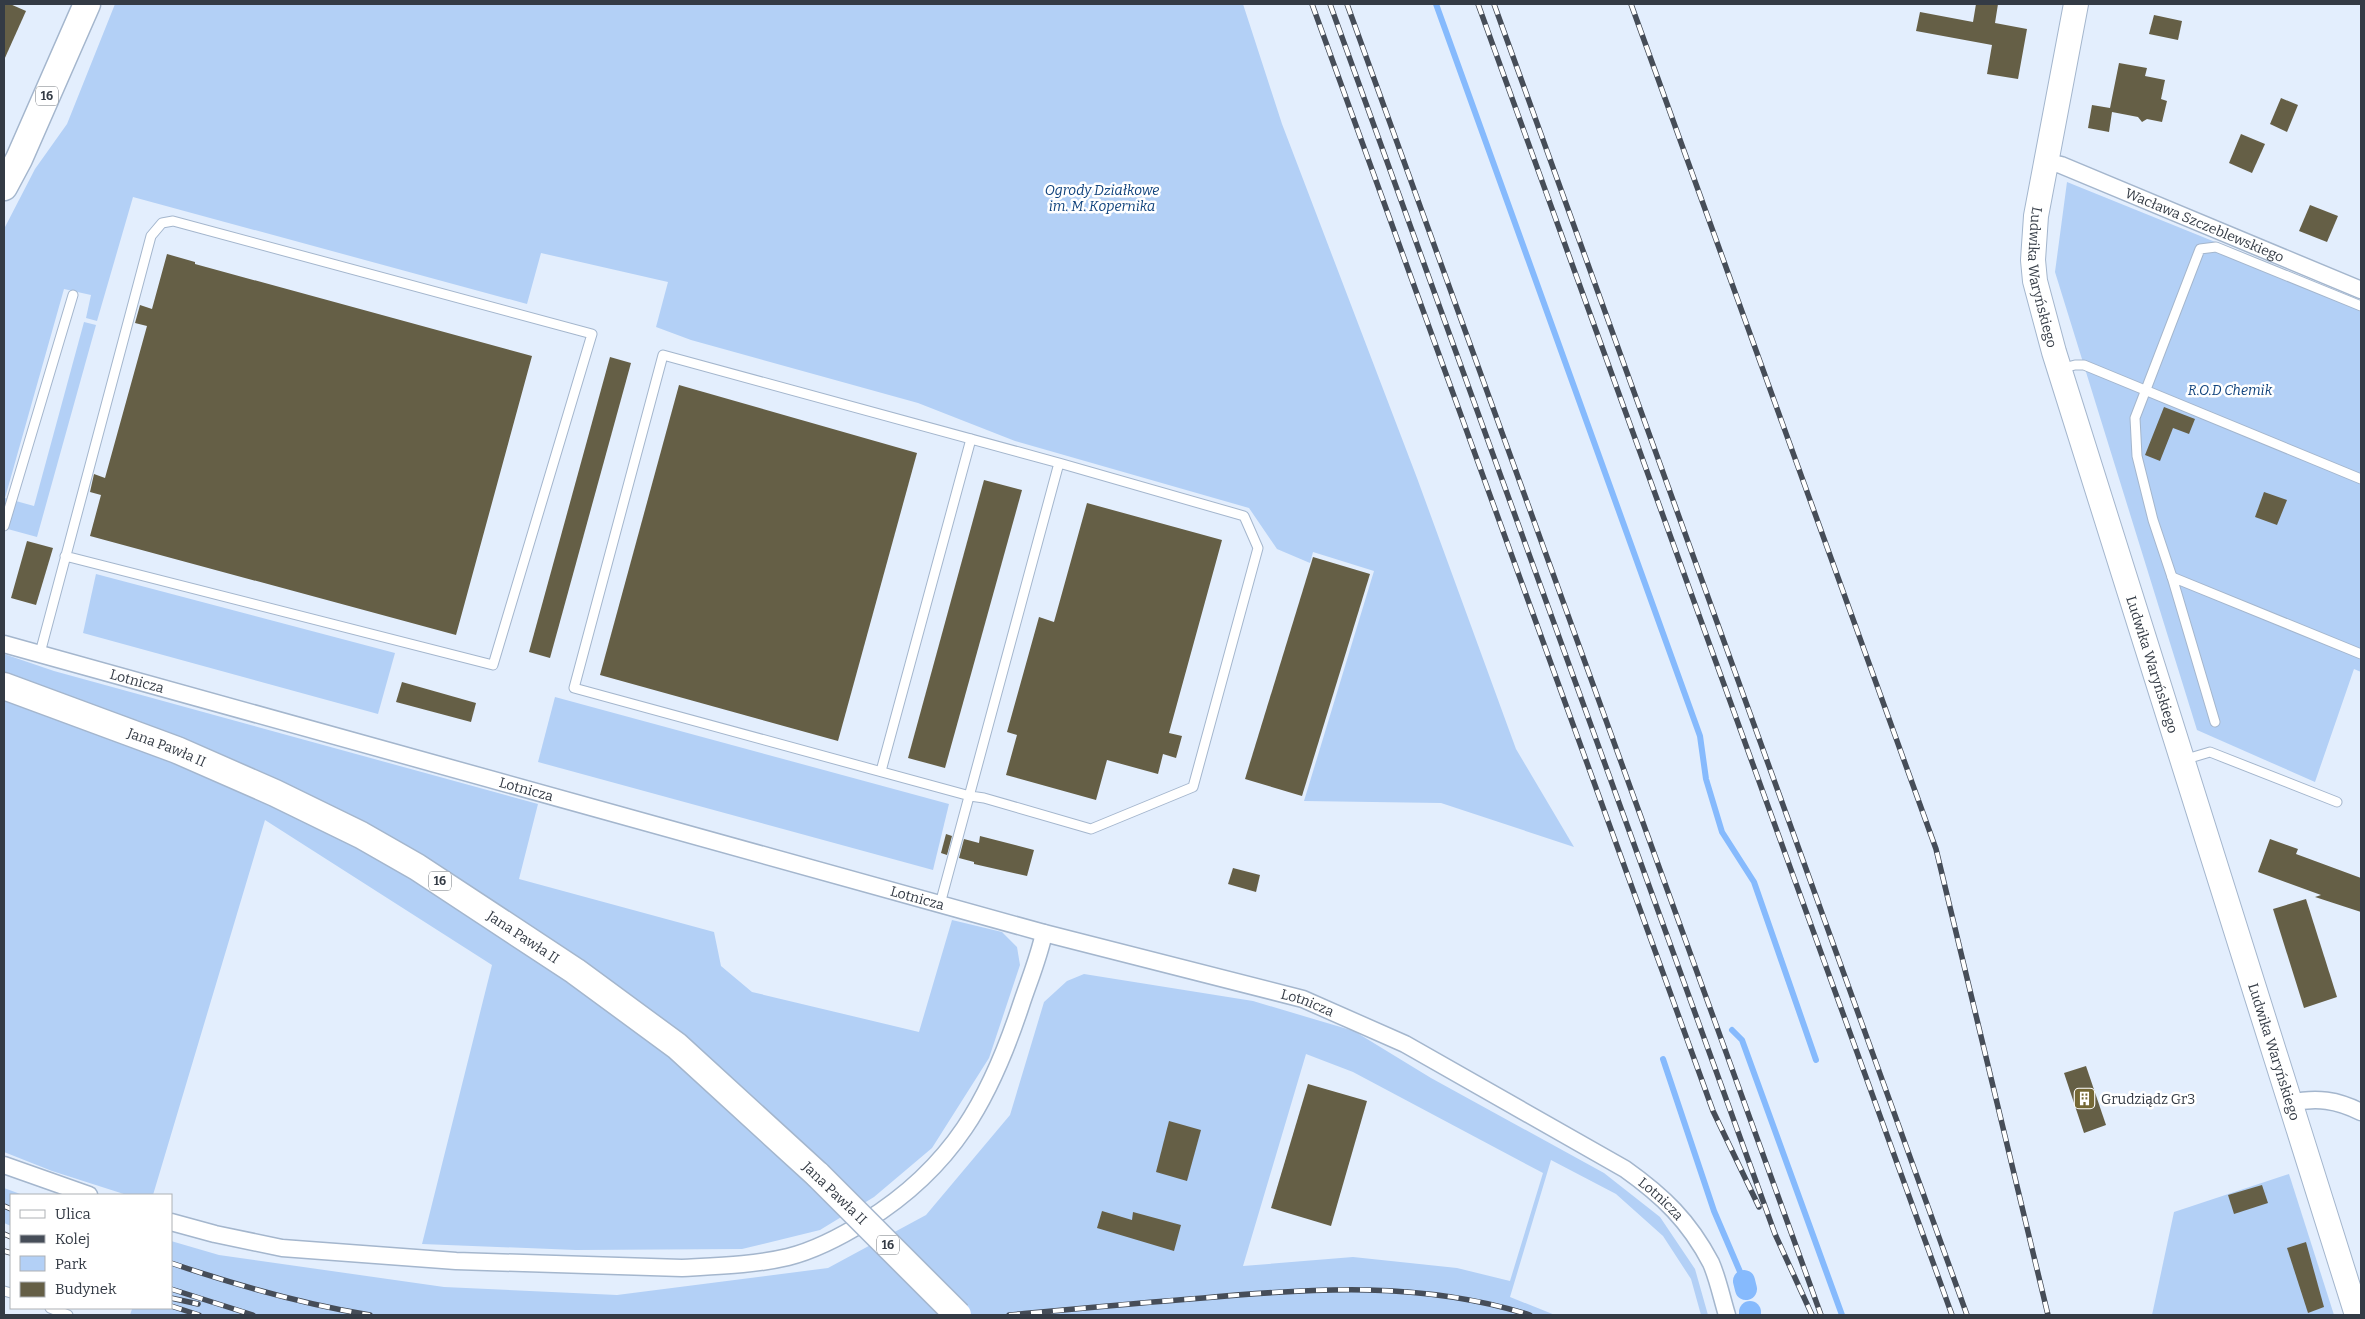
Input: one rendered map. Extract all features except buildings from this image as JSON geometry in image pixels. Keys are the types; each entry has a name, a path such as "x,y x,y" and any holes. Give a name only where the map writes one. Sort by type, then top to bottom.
{"main road":[{"name":"16","path":"4,187 19,159 87,4"},
{"name":"Jana Pawła II","path":"4,686 186,754 353,831 417,867 575,971 677,1046 818,1174 958,1315"}],"street":[{"name":"Ludwika Waryńskiego","path":"2076,4 2036,216 2033,260 2035,281 2059,369 2357,1315"},
{"name":"Wacława Szczeblewskiego","path":"2047,162 2061,164 2361,290"},
{"name":"Lotnicza","path":"4,644 1044,933 1303,999 1405,1044 1625,1169 1659,1193 1685,1222 1711,1264 1726,1315"},
{"path":"172,1222 282,1248 371,1256 682,1268 733,1265 788,1257 834,1241 890,1206 925,1177 954,1145 982,1102 1004,1056 1044,933"},
{"path":"2290,1103 2307,1099 2326,1099 2361,1112"},
{"path":"4,1165 87,1194"}],"lane":[{"path":"40,654 65,556 151,236 162,223 174,221 592,334 493,665 65,556"},
{"path":"2215,722 2153,520 2137,456 2135,418 2200,249 2216,247 2361,306"},
{"path":"4,526 73,294"},
{"path":"663,356 1059,463 1244,516 1258,548 1193,787 1091,829 574,688 663,356"},
{"path":"2059,369 2084,365 2361,480"},
{"path":"881,772 972,439"},
{"path":"940,904 1059,463"},
{"path":"2172,577 2361,654"},
{"path":"2182,760 2210,752 2337,802"},
{"path":"53,1309 68,1315"}],"green space":[{"name":"Ogrody Działkowe im. M. Kopernika","path":"115,4 1243,4 1282,124 1417,478 1516,749 1574,847 1441,803 1304,801 1374,571 1313,552 1310,563 1277,549 1249,508 1015,441 918,403 691,340 656,327 668,282 541,253 527,304 133,197 97,321 86,318 91,295 64,289 5,498 34,506 84,322 96,325 37,537 4,528 4,229 35,169 67,124"},
{"name":"R.O.D Chemik","path":"2067,182 2361,301 2361,672 2354,669 2315,782 2197,730 2055,272"},
{"path":"96,574 395,653 378,714 83,633"},
{"path":"4,654 54,671 538,804 519,879 714,932 721,966 752,992 919,1032 952,920 1002,932 1017,947 1020,965 989,1058 932,1148 874,1197 820,1230 742,1249 576,1250 422,1244 492,965 265,820 153,1194 124,1194 52,1171 4,1152"},
{"path":"555,697 949,804 933,870 538,762"},
{"path":"1084,974 1253,1001 1354,1031 1431,1078 1604,1173 1660,1217 1695,1269 1708,1315 1701,1315 1691,1279 1663,1236 1616,1194 1551,1160 1510,1297 1555,1315 130,1315 132,1309 172,1309 172,1241 219,1255 444,1287 617,1295 828,1268 926,1215 1010,1115 1044,1002 1067,981","holes":["1306,1054 1353,1072 1543,1173 1510,1281 1457,1268 1353,1257 1243,1266"]},
{"path":"2289,1174 2334,1315 2152,1315 2174,1212"},
{"path":"4,1188 20,1194 10,1194 10,1226 4,1223"}],"waterway":[{"path":"1436,4 1700,736 1706,779 1722,832 1754,882 1816,1060"},
{"path":"1732,1030 1742,1040 1842,1315"},
{"path":"1663,1059 1714,1211 1744,1281"},
{"path":"1744,1281 1746,1289"}],"railway":[{"path":"1312,4 1713,1111 1759,1207"},
{"path":"1330,4 1775,1234 1812,1315"},
{"path":"1347,4 1821,1315"},
{"path":"1478,4 1952,1315"},
{"path":"1494,4 1967,1315"},
{"path":"1631,4 1936,849 2048,1315"},
{"path":"4,1206 10,1209"},
{"path":"4,1234 10,1237"},
{"path":"4,1251 10,1253"},
{"path":"172,1263 269,1293 370,1315"},
{"path":"172,1289 253,1315"},
{"path":"1009,1315 1244,1294 1327,1290 1409,1292 1490,1304 1530,1315"},
{"path":"172,1298 198,1304"},
{"path":"172,1306 199,1315"}],"place":[{"name":"Grudziądz Gr3","path":"2085,1099"}]}
